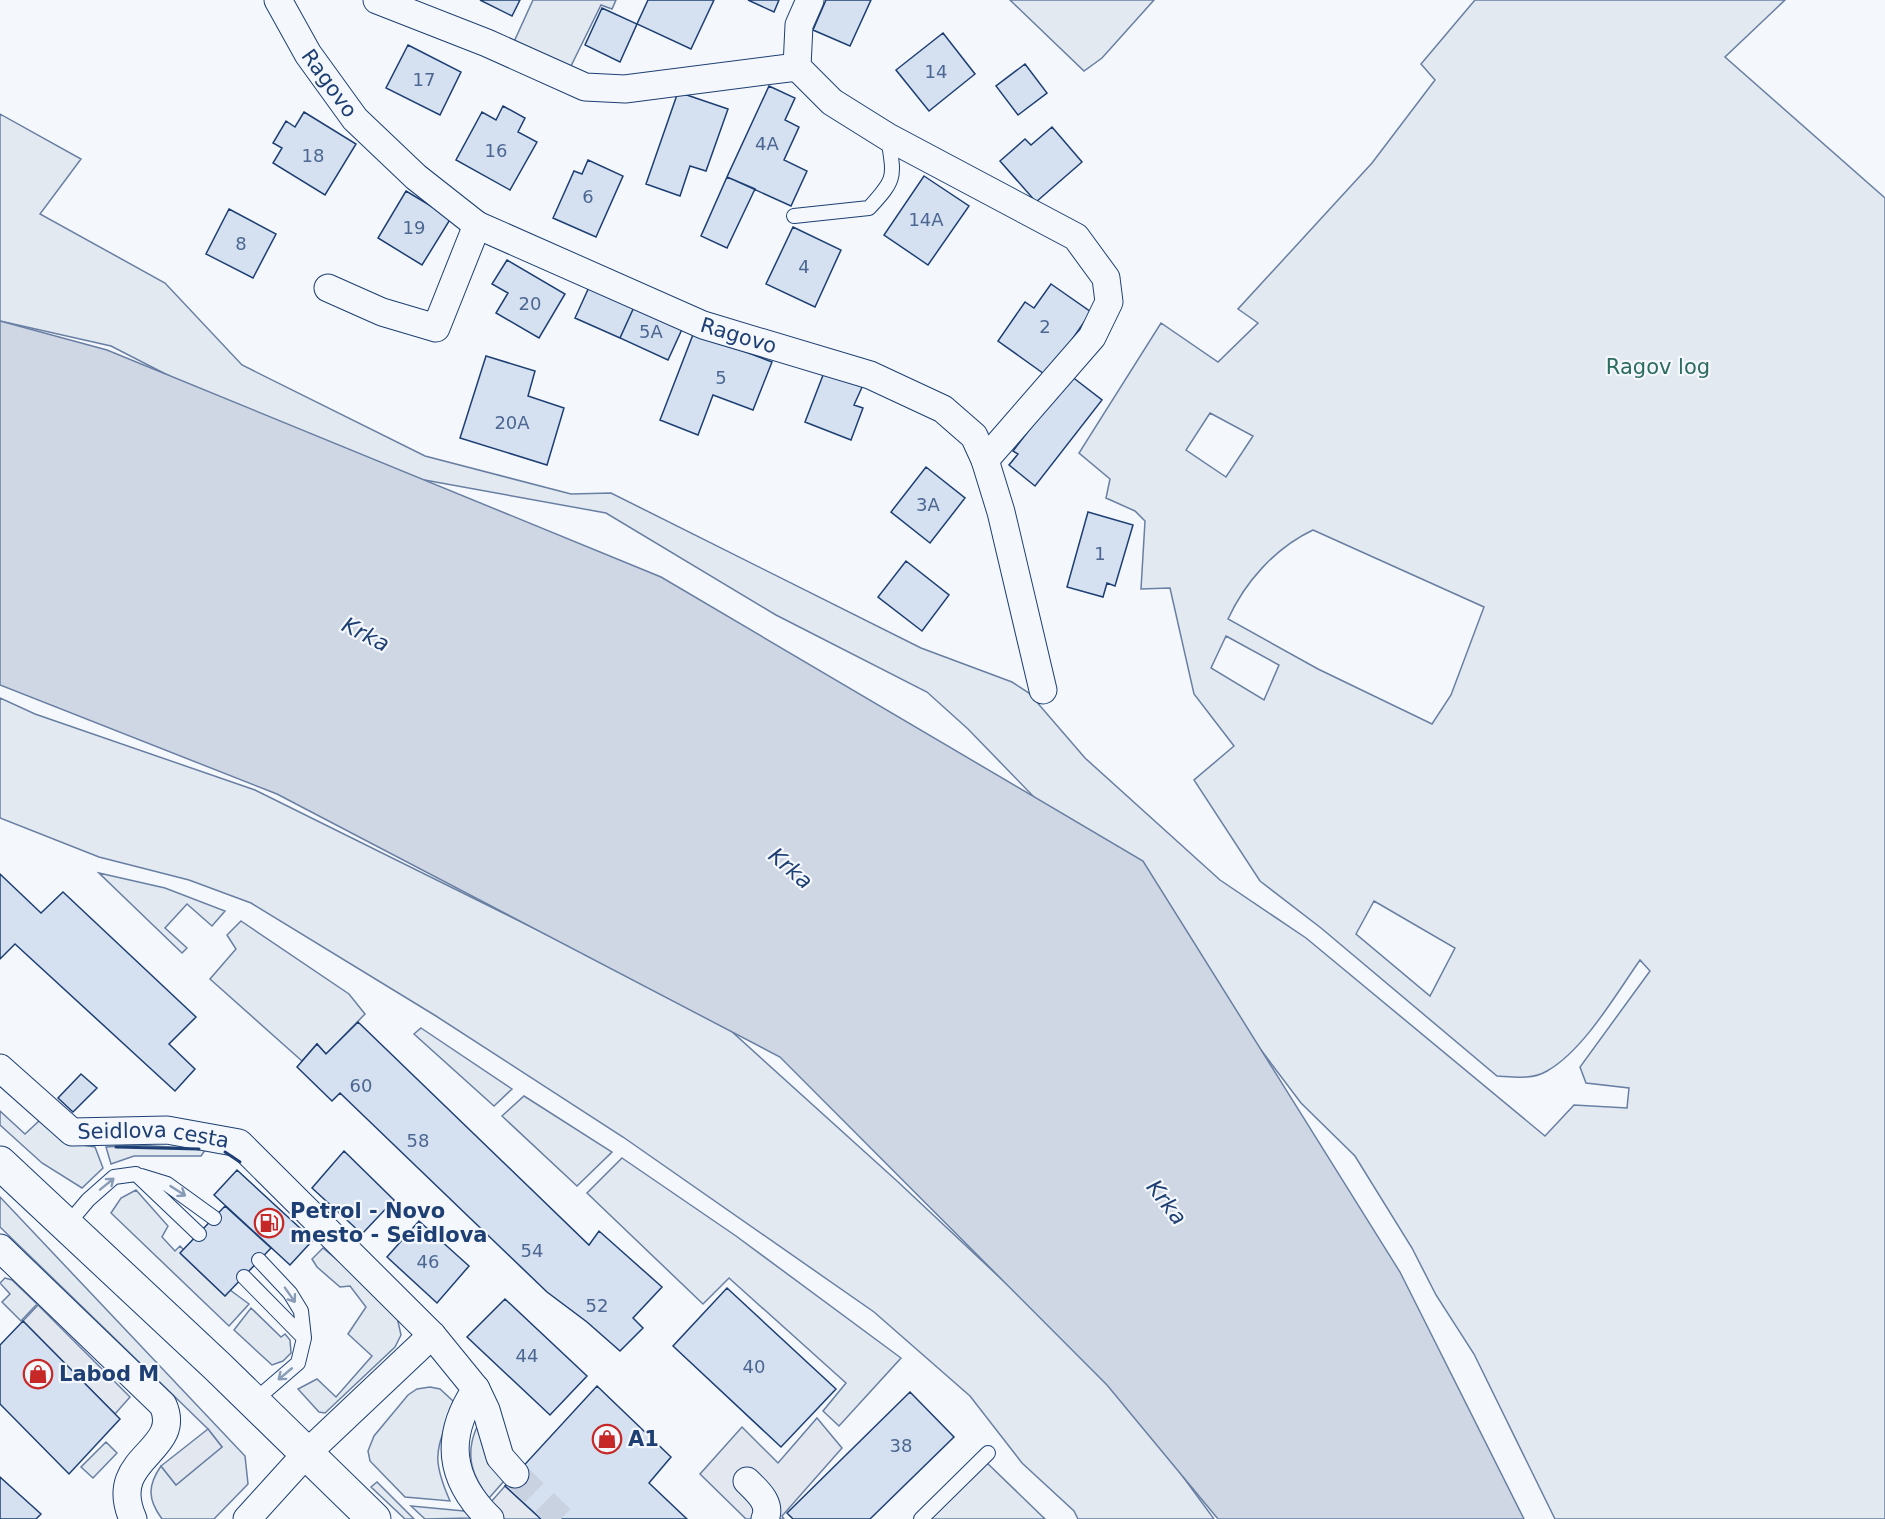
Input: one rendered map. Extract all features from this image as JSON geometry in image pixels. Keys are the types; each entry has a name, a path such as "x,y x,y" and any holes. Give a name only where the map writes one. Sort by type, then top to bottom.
{"street":[{"name":"Ragovo","path":"278,0 308,54 355,118 416,177 477,225 703,325 870,375 943,409 974,436 985,460 1001,512 1043,690"},
{"path":"377,0 487,43 585,87 625,89 797,67"},
{"path":"810,0 799,25 797,67 832,102 888,137 1076,237 1106,278 1110,302 1092,337 985,460"},
{"path":"328,288 382,312 436,328 477,225"},
{"name":"Seidlova cesta","path":"0,1068 72,1132 167,1130 239,1143 432,1335 476,1389 486,1410 500,1457 515,1474"},
{"path":"0,1163 374,1519"},
{"path":"0,1248 163,1405 168,1415 167,1428 160,1441 131,1473 127,1490 127,1505 133,1519"},
{"path":"247,1519 306,1455 432,1335"},
{"path":"476,1389 464,1406 455,1440 454,1457 459,1479 475,1505 490,1519"},
{"path":"747,1481 764,1499 767,1514 765,1519"}],"lane":[{"path":"794,216 869,208 889,186 892,170 888,137"},
{"path":"67,1225 88,1200 114,1178 136,1174 167,1184 214,1218"},
{"path":"136,1174 199,1234"},
{"path":"253,1402 298,1363 304,1338 301,1311 290,1293 259,1260"},
{"path":"244,1276 304,1338"},
{"path":"921,1519 988,1453"}],"green space":[{"path":"533,0 616,0 612,9 601,5 569,70 513,44"},
{"path":"1010,0 1154,0 1102,58 1084,71"},
{"name":"Ragov log","path":"1475,0 1785,0 1725,57 1885,198 1885,1519 1555,1519 1474,1354 1436,1295 1412,1248 1355,1156 1301,1103 1196,964 968,729 927,692 776,615 606,513 397,475 271,428 111,346 0,321 0,114 81,159 40,214 165,283 242,365 425,456 571,494 611,493 921,648 1012,682 1029,693 1085,758 1220,880 1306,938 1545,1136 1574,1105 1627,1108 1629,1088 1586,1083 1580,1067 1650,971 1640,960 1586,1036 1561,1062 1541,1074 1529,1077 1497,1076 1321,928 1260,881 1194,780 1234,746 1194,694 1170,588 1141,589 1145,521 1135,511 1106,498 1110,479 1079,453 1161,323 1218,362 1258,323 1238,309 1372,163 1435,80 1421,64","holes":["1210,413 1253,436 1226,477 1186,450","1313,530 1484,607 1451,695 1432,724 1318,669 1228,619 1252,579 1274,556 1299,537","1226,636 1279,665 1264,700 1211,668","1374,901 1455,948 1430,996 1356,934"]},
{"path":"0,698 35,714 255,790 719,1020 897,1181 1095,1367 1148,1429 1214,1519 1078,1519 1074,1511 1022,1463 970,1396 874,1312 623,1137 436,1016 251,903 189,880 99,857 0,818"},
{"path":"99,873 165,888 225,911 212,926 187,904 165,928 187,948 182,953"},
{"path":"241,921 349,994 365,1014 326,1054 317,1044 302,1061 210,979 236,949 227,935"},
{"path":"421,1028 512,1089 494,1106 414,1034"},
{"path":"524,1096 612,1152 577,1186 502,1116"},
{"path":"0,1111 25,1134 39,1121 69,1143 95,1147 103,1168 82,1188 42,1163 0,1125"},
{"path":"136,1145 206,1149 201,1156 134,1156 111,1164 106,1147"},
{"path":"622,1158 736,1236 901,1358 839,1426 823,1411 846,1383 729,1278 703,1304 587,1193"},
{"path":"136,1190 168,1226 162,1237 175,1251 180,1246 184,1250 181,1254 225,1296 230,1290 249,1304 229,1326 111,1213 121,1198"},
{"path":"0,1197 245,1456 248,1484 214,1519 162,1519 154,1506 151,1487 161,1466 176,1485 222,1447 208,1429 0,1227"},
{"path":"323,1248 395,1308 401,1335 395,1347 325,1413 319,1412 298,1389 317,1379 336,1397 372,1356 348,1334 366,1307 350,1286 340,1287 317,1267 312,1259"},
{"path":"5,1278 12,1280 37,1304 21,1321 2,1302 10,1294 0,1283"},
{"path":"251,1308 281,1337 285,1334 290,1340 291,1353 283,1361 272,1365 234,1330"},
{"path":"430,1387 440,1389 453,1401 438,1450 439,1471 450,1501 405,1497 370,1461 368,1451 374,1436 408,1395 417,1389"},
{"path":"479,1427 504,1481 489,1498 478,1482 472,1465 471,1448 476,1429"},
{"path":"106,1442 117,1453 93,1478 81,1467"},
{"path":"985,1461 1045,1519 928,1519"},
{"path":"377,1482 414,1519 405,1519 371,1487"},
{"path":"411,1506 464,1511 472,1518 425,1519"}],"shaded area":[{"path":"38,1305 130,1397 115,1414 23,1321"},
{"path":"817,1418 842,1448 782,1516 784,1519 746,1519 700,1474 742,1427 778,1463"},
{"path":"208,1429 222,1447 176,1485 161,1466"},
{"path":"505,1486 541,1519 476,1519"}],"water":[{"name":"Krka","path":"0,321 107,350 661,577 1143,861 1400,1272 1524,1519 1218,1519 1107,1385 780,1057 277,794 0,685"}],"building":[{"path":"480,0 520,0 512,16"},
{"path":"648,0 714,0 691,49 637,24"},
{"path":"748,0 779,0 774,12"},
{"path":"826,0 871,0 850,46 813,30"},
{"path":"602,8 637,24 620,62 585,45"},
{"path":"943,33 975,74 929,111 896,70"},
{"path":"408,45 461,72 440,115 386,88"},
{"path":"1025,64 1047,93 1018,115 996,86"},
{"path":"769,86 795,98 785,120 799,127 784,160 807,171 791,206 727,177"},
{"path":"678,92 728,109 706,171 690,166 680,196 646,184"},
{"path":"503,106 525,118 518,132 537,142 510,190 456,160 482,112 496,120"},
{"path":"304,112 356,144 325,195 273,163 282,148 273,143 286,121 295,127"},
{"path":"1052,127 1082,162 1036,202 1000,161 1025,139 1031,145"},
{"path":"588,160 623,176 596,237 553,218 574,171 582,174"},
{"path":"924,176 969,206 928,265 884,235"},
{"path":"727,177 755,189 727,248 701,236"},
{"path":"406,191 451,218 422,265 378,238"},
{"path":"229,209 276,234 253,278 206,254"},
{"path":"793,227 841,250 815,307 766,284"},
{"path":"507,260 565,294 539,338 496,313 508,293 492,284"},
{"path":"1051,284 1091,312 1047,376 998,341 1025,302 1034,308"},
{"path":"590,285 635,305 620,338 575,318"},
{"path":"635,305 683,327 668,360 620,338"},
{"path":"694,332 772,362 753,410 713,395 698,435 660,420"},
{"path":"486,356 535,371 528,396 564,408 547,465 460,438"},
{"path":"825,370 863,385 854,405 863,408 851,440 805,422"},
{"path":"1071,376 1102,400 1035,486 1009,465 1018,454 1013,451"},
{"path":"926,467 965,498 930,543 891,512"},
{"path":"1088,512 1133,525 1115,586 1107,583 1103,597 1067,587"},
{"path":"906,561 949,595 922,631 878,597"},
{"path":"0,874 41,913 63,892 196,1017 169,1044 195,1069 175,1091 15,944 0,959"},
{"path":"358,1022 589,1245 599,1231 662,1287 633,1318 643,1328 620,1351 587,1322 547,1292 340,1093 332,1101 297,1067 317,1044 326,1054"},
{"path":"81,1074 97,1088 73,1112 58,1098"},
{"path":"344,1151 394,1200 362,1234 312,1188"},
{"name":"Petrol - Novo mesto - Seidlova","path":"237,1170 313,1240 290,1265 214,1195"},
{"path":"225,1206 271,1248 225,1296 180,1253"},
{"path":"419,1221 469,1266 437,1303 387,1257"},
{"path":"727,1288 836,1389 781,1447 673,1346"},
{"path":"505,1299 587,1376 550,1415 467,1337"},
{"name":"Labod M","path":"23,1321 120,1419 69,1474 0,1404 0,1345"},
{"path":"597,1386 671,1457 649,1483 687,1519 541,1519 505,1486"},
{"path":"910,1392 954,1437 870,1519 793,1519 787,1513"},
{"path":"0,1477 41,1514 36,1519 0,1519"}],"tunnel":[{"path":"515,1474 561,1519"}],"wall":[{"path":"116,1147 199,1149"},
{"path":"225,1152 240,1162"}],"place":[{"name":"Petrol - Novo mesto - Seidlova","path":"269,1223"},
{"name":"Labod M","path":"38,1374"},
{"name":"A1","path":"607,1439"}]}
